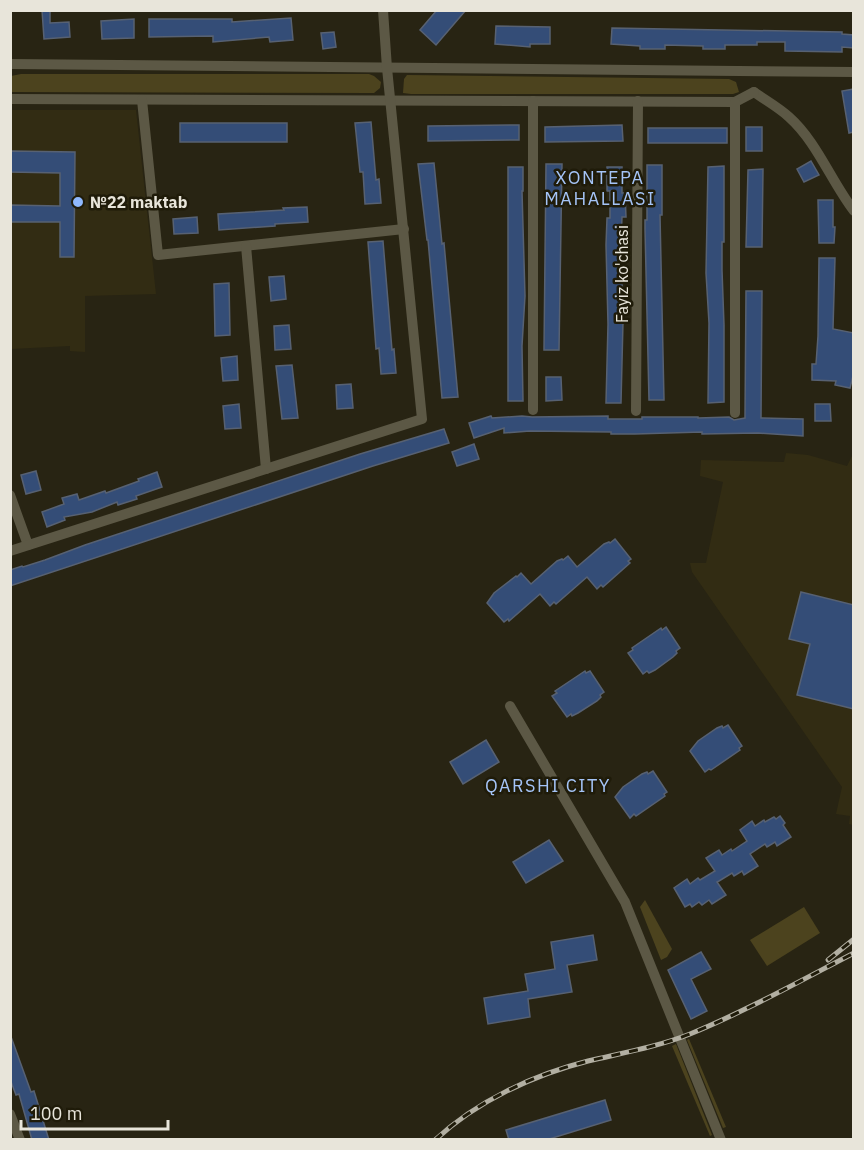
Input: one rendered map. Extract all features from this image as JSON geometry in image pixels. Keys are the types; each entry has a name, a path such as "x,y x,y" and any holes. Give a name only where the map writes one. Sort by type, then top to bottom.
{"street":[{"path":"10,551 422,419 383,10"},
{"path":"10,64 854,72"},
{"path":"753,71 754,92"},
{"path":"10,99 735,102 754,92"},
{"path":"754,92 790,117 811,144 841,195 854,211"},
{"path":"142,100 158,255 404,230"},
{"path":"533,101 533,410"},
{"name":"Fayiz ko'chasi","path":"636,411 638,101"},
{"path":"735,102 735,413"},
{"path":"246,246 266,469"},
{"path":"10,495 28,545"},
{"path":"510,706 625,902 721,1140"},
{"path":"10,1114 20,1140"}],"shaded area":[{"path":"21,74 369,74 381,82 380,88 374,93 11,92 11,76"},
{"path":"407,75 729,79 736,82 739,92 733,94 411,94 403,93 404,79"},
{"name":"№22 maktab","path":"10,110 136,110 156,294 85,296 85,352 70,351 70,346 11,349"},
{"path":"786,453 808,455 847,466 853,454 853,825 849,824 850,816 836,814 842,787 692,572 690,563 706,563 723,482 700,476 701,460 784,462"},
{"path":"645,900 672,949 667,957 661,960 640,907"},
{"path":"804,907 820,933 767,966 750,940"},
{"path":"689,1039 726,1127 723,1128 687,1040"},
{"path":"676,1044 712,1135 710,1136 672,1046"}],"building":[{"path":"42,10 50,10 50,23 69,22 70,37 44,39"},
{"path":"437,10 466,10 436,45 420,30"},
{"path":"291,18 293,40 270,42 269,37 213,42 213,36 149,37 149,19 232,19 232,22"},
{"path":"134,19 134,38 102,39 101,21"},
{"path":"496,26 550,27 550,44 530,44 530,47 495,44"},
{"path":"612,28 842,32 842,34 854,35 854,48 842,47 842,52 785,51 785,42 757,42 757,45 725,45 725,49 665,45 665,49 640,49 640,46 611,44"},
{"path":"334,32 336,47 323,49 321,33"},
{"path":"854,89 854,132 849,133 842,91"},
{"path":"371,122 376,180 379,179 381,203 365,204 363,172 360,172 355,123"},
{"path":"180,123 287,123 287,142 180,142"},
{"path":"519,125 519,140 428,141 428,126"},
{"path":"622,125 623,141 545,142 545,127"},
{"path":"746,127 762,127 762,151 746,151"},
{"path":"648,128 727,128 727,143 648,143"},
{"path":"10,151 75,152 74,257 60,257 60,222 10,222 10,205 60,206 60,173 10,172"},
{"path":"811,161 819,175 804,182 797,169"},
{"path":"434,163 458,397 442,398 428,240 418,164"},
{"path":"546,164 562,164 559,350 544,350"},
{"path":"647,165 662,165 662,215 660,215 664,400 649,400 645,229"},
{"path":"724,166 722,270 724,402 708,403 709,323 706,273 708,167"},
{"path":"508,167 523,167 525,296 522,346 523,401 508,401"},
{"path":"607,167 622,167 622,193 625,193 626,217 622,217 621,242 623,322 621,403 606,403 608,324 606,245 607,218 610,218"},
{"path":"763,169 762,247 746,247 748,170"},
{"path":"818,200 833,200 834,243 819,243"},
{"path":"307,207 308,222 219,230 218,214"},
{"path":"197,217 198,233 174,234 173,219"},
{"path":"383,241 396,373 381,374 379,348 376,349 368,242"},
{"path":"819,258 835,258 833,329 854,333 854,372 850,388 835,385 836,381 812,380 812,364 816,364 818,336"},
{"path":"284,276 286,299 271,301 269,277"},
{"path":"229,283 230,335 215,336 214,284"},
{"path":"746,291 762,291 761,418 803,419 803,436 758,433 702,434 702,432 611,434 611,432 530,431 504,433 504,428 474,438 469,423 491,416 492,418 608,416 608,419 729,417 734,420 745,418"},
{"path":"289,325 291,349 275,350 274,326"},
{"path":"237,356 238,380 223,381 221,358"},
{"path":"292,365 298,418 282,419 276,366"},
{"path":"546,377 561,377 562,400 546,401"},
{"path":"351,384 353,408 337,409 336,385"},
{"path":"239,404 241,428 225,429 223,406"},
{"path":"815,404 830,404 831,421 815,421"},
{"path":"444,429 449,443 10,586 10,570 360,454"},
{"path":"474,444 479,459 457,466 452,452"},
{"path":"36,471 41,490 26,494 21,475"},
{"path":"157,472 162,487 118,505 117,502 92,512 64,517 65,520 47,527 42,512 64,504 62,498 77,494 79,500 105,491 106,493"},
{"path":"615,539 631,559 628,561 630,563 603,587 601,585 597,589 587,577 556,604 554,602 550,606 540,594 509,621 508,619 504,622 487,603 494,593 521,573 531,584 557,561 568,556 577,567 604,544"},
{"path":"801,592 854,605 854,709 797,695 810,644 789,639"},
{"path":"666,627 680,648 673,657 655,670 643,674 628,653 661,628 662,630"},
{"path":"585,671 586,673 590,671 604,692 597,701 567,717 552,696 557,693 555,691"},
{"path":"728,725 742,746 740,750 705,772 690,751 698,741 717,728"},
{"path":"486,740 499,762 463,784 450,762"},
{"path":"653,771 667,792 665,796 630,818 615,797 623,787 642,774"},
{"path":"780,816 791,837 777,846 775,842 767,847 765,844 750,854 758,866 744,875 742,871 734,876 732,873 717,882 726,895 712,904 709,900 702,905 699,902 692,907 690,904 685,907 674,888 687,879 690,884 715,871 706,858 719,850 722,855 731,849 732,851 747,841 740,830 752,821 755,826 764,820 765,822"},
{"path":"549,840 563,861 526,883 513,862"},
{"path":"593,935 597,960 567,965 572,992 528,999 530,1017 488,1024 484,998 528,991 525,974 555,969 551,942"},
{"path":"701,952 711,969 691,979 707,1011 691,1019 668,970"},
{"path":"10,1034 31,1092 34,1091 49,1140 32,1140 19,1094 16,1095 10,1079"},
{"path":"605,1100 611,1120 546,1140 509,1140 506,1130"}],"railway":[{"path":"828,960 854,939"},
{"path":"435,1140 469,1113 526,1082 588,1061 678,1039 752,1006 854,953"}],"place":[{"name":"№22 maktab","path":"78,202"}],"district":[{"name":"XONTEPA MAHALLASI","path":"600,188"},
{"name":"QARSHI CITY","path":"548,786"}]}
